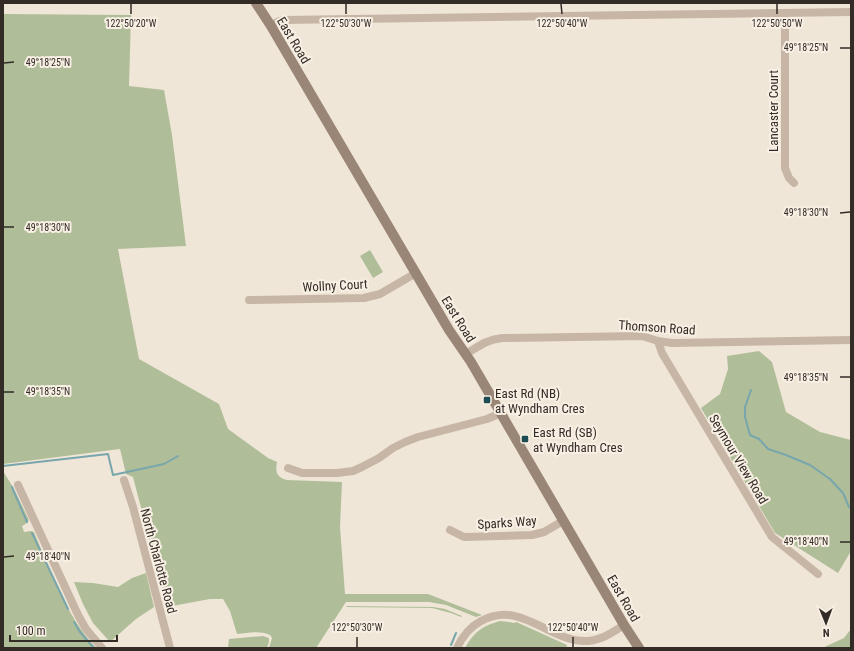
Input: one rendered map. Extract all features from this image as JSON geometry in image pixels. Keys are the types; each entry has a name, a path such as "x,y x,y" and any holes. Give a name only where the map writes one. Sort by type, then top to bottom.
{"main road":[{"name":"East Road","path":"256,3 449,330 466,354 624,625 639,648"}],"street":[{"path":"270,26 283,20 851,12"},
{"name":"Lancaster Court","path":"785,13 785,168 789,178 794,183"},
{"name":"Wollny Court","path":"249,300 364,298 380,294 416,274"},
{"name":"Thomson Road","path":"466,354 485,342 502,338 642,336 658,341 672,343 851,340"},
{"name":"Seymour View Road","path":"658,341 662,353 772,537 818,574"},
{"path":"288,468 302,473 337,473 353,471 379,458 405,442 418,437 487,419 501,413"},
{"name":"North Charlotte Road","path":"124,480 133,507 170,648"},
{"path":"18,485 78,615 86,629 102,648"},
{"name":"Sparks Way","path":"450,530 464,537 532,535 544,532 563,520"},
{"path":"457,648 461,639 470,628 485,619 494,616 510,615 527,619 565,637 584,641 602,638 624,625"}],"green space":[{"path":"3,14 131,15 129,86 164,90 172,135 186,246 118,249 139,359 219,404 228,429 268,458 277,462 276,469 279,476 287,480 342,482 340,527 345,594 428,594 482,615 476,617 446,605 429,602 346,602 316,648 269,648 272,638 266,633 258,632 237,634 230,611 223,599 210,599 167,607 133,477 126,474 120,449 3,464"},
{"path":"370,250 383,272 373,278 360,256"},
{"path":"759,351 772,362 786,412 820,432 851,440 851,551 838,573 775,533 701,408 720,394 728,369 727,356"},
{"path":"3,471 13,487 29,520 22,526 24,532 34,532 53,578 68,608 85,635 96,648 3,648"},
{"path":"146,573 154,607 136,619 110,642 93,623 74,582 118,587 132,578"},
{"path":"346,607 433,607 445,609 462,616 461,617 432,608"},
{"path":"500,621 516,622 567,645 566,648 465,648 479,630"},
{"path":"851,629 851,648 822,648 844,638"},
{"path":"263,636 269,638 267,648 228,648 229,639"}],"waterway":[{"path":"751,390 745,407 745,417 750,435 759,439 768,449 810,465 830,479 843,493 849,507 851,508"},
{"path":"3,466 108,454 113,475 164,464 178,456"},
{"path":"12,487 27,522"},
{"path":"32,533 68,609"},
{"path":"74,622 80,632 94,648"},
{"path":"451,645 456,633"}],"place":[{"name":"East Rd (NB) at Wyndham Cres","path":"487,400"},
{"name":"East Rd (SB) at Wyndham Cres","path":"525,439"}]}
